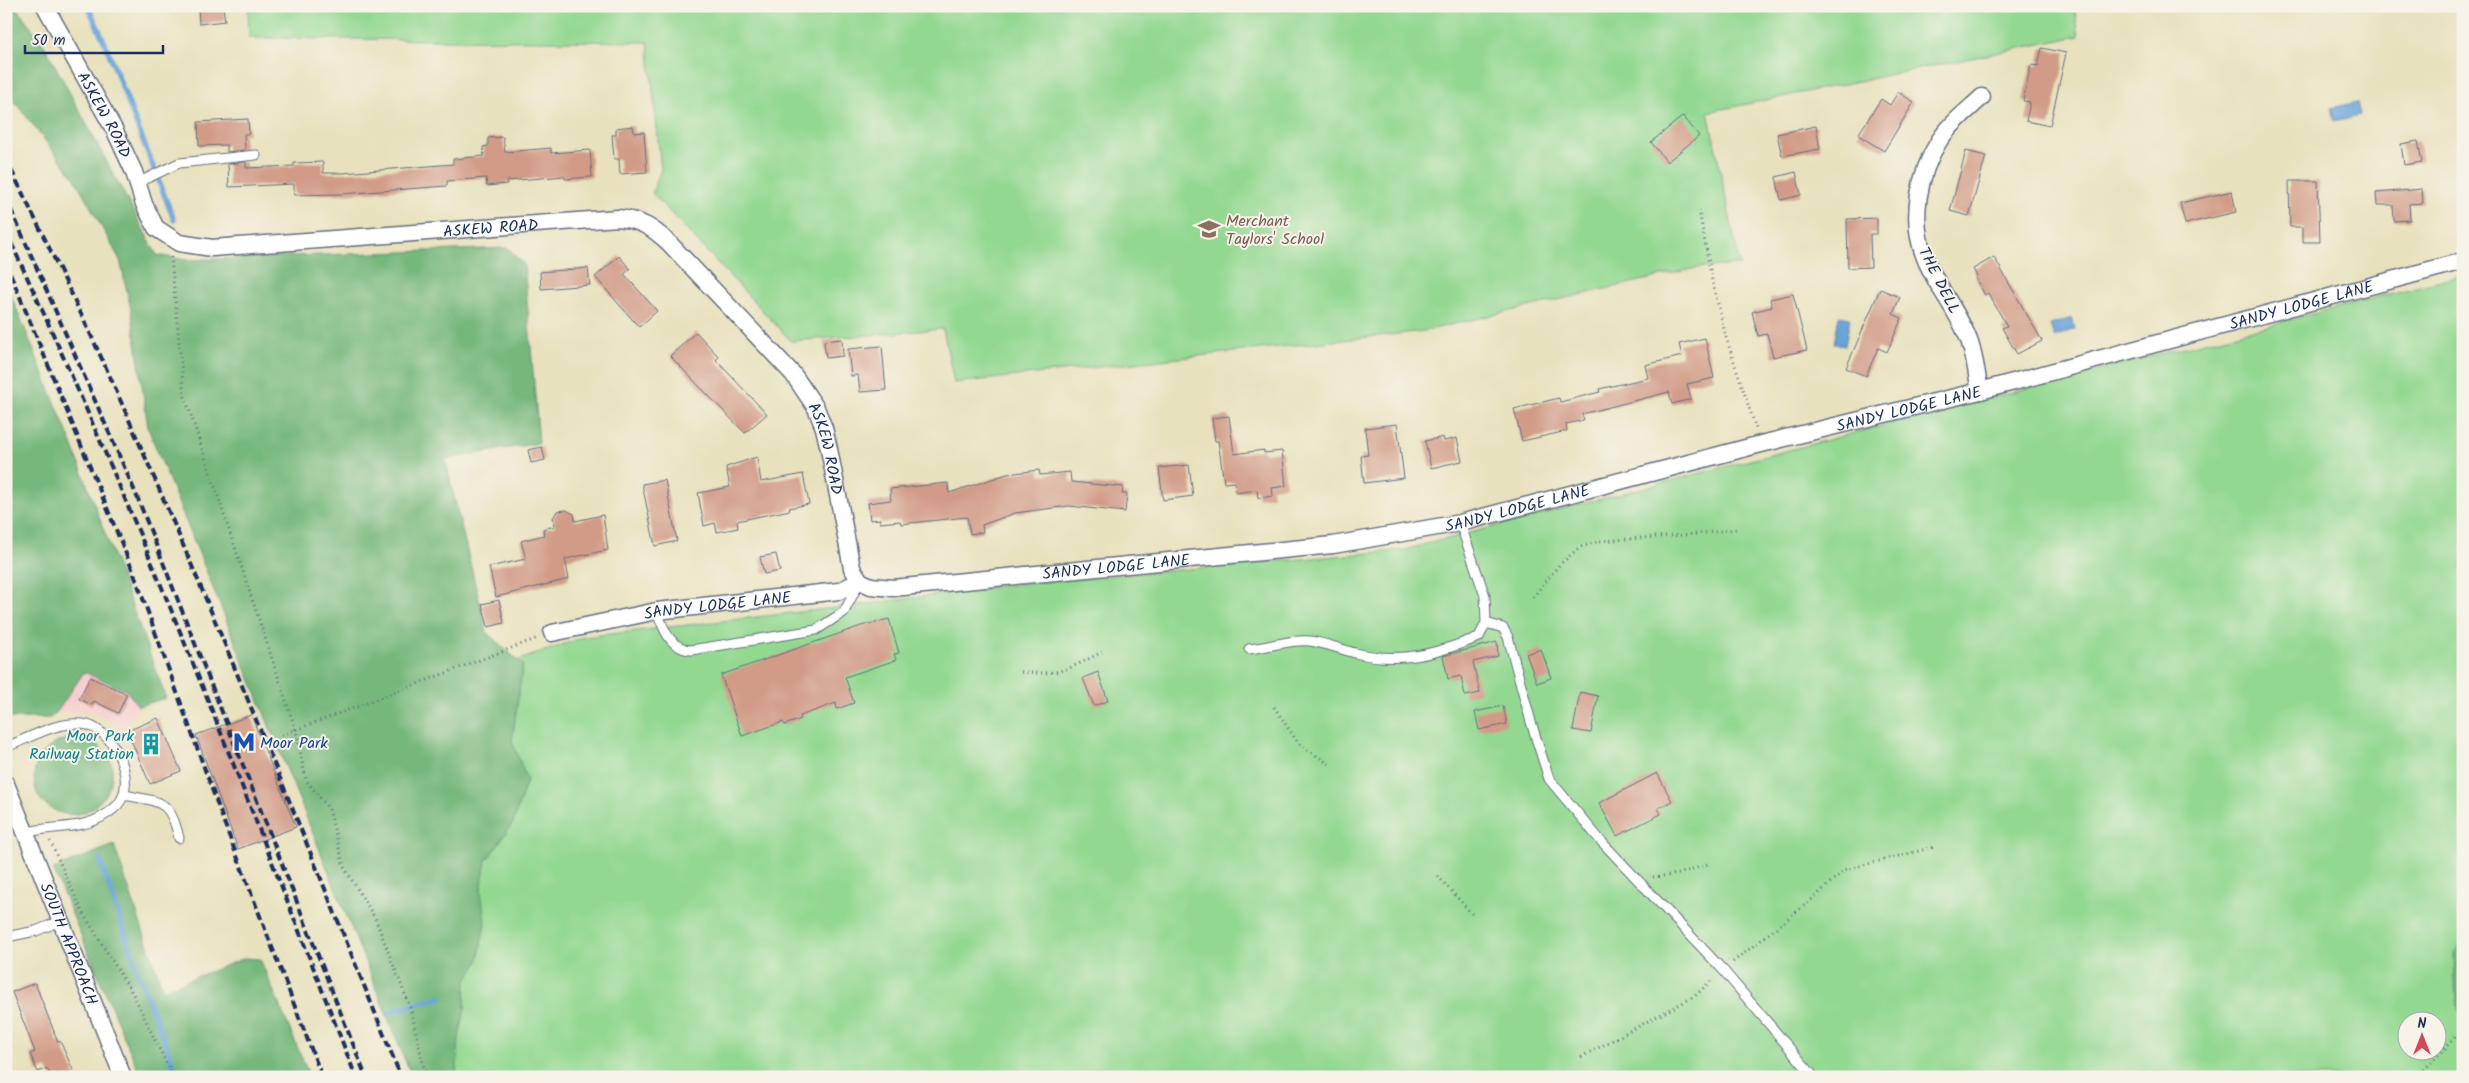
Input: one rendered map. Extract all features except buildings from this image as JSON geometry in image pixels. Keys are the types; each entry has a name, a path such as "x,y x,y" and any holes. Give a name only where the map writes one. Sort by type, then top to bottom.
{"street":[{"name":"ASKEW ROAD","path":"46,6 115,131 151,219 156,228 170,239 187,245 212,248 598,219 632,219 644,223 670,243 804,388 824,428 852,568 860,581"},
{"name":"THE DELL","path":"1980,392 1970,343 1957,313 1924,255 1919,235 1917,214 1924,174 1931,156 1940,140 1960,117 1982,97"},
{"name":"SANDY LODGE LANE","path":"549,634 657,611 839,591 860,581 871,586 894,588 1333,545 1460,523 1761,444 1980,392 2463,261"},
{"name":"SOUTH APPROACH","path":"6,786 11,814 24,833 124,1077"}],"lane":[{"path":"137,183 179,163 256,155"},
{"path":"1249,650 1292,641 1311,641 1356,653 1393,658 1436,654 1479,637 1486,622 1485,596 1460,523"},
{"path":"657,611 663,629 675,645 682,650 691,650 816,630 844,612 860,581"},
{"path":"1486,622 1502,628 1508,637 1549,779 1631,872 1723,970 1814,1077"},
{"path":"6,747 59,726 85,724 107,736 121,763 124,795 108,813 73,828 43,827 24,833"},
{"path":"124,795 156,801 168,808 175,821 179,838"},
{"path":"6,937 36,931 60,921"}],"path":[{"path":"1699,210 1712,280 1726,337 1761,444"},
{"path":"170,239 184,394 296,731 306,780 329,809 344,867 375,918 411,1010 426,1077"},
{"path":"1533,597 1559,565 1580,547 1600,540 1697,534 1737,529"},
{"path":"282,735 549,634"},
{"path":"1021,672 1046,675 1069,669 1102,652"},
{"path":"1274,707 1299,744 1329,764"},
{"path":"43,827 83,913 134,996 173,1077"},
{"path":"1581,1057 1695,996 1723,970 1815,897 1844,870 1934,847"},
{"path":"1631,872 1667,877 1700,868 1711,862"},
{"path":"1438,876 1472,914"},
{"path":"2417,1077 2463,1029"}],"shaded area":[{"path":"84,672 127,691 138,706 122,729 115,722 91,713 57,712"}],"green space":[{"name":"Merchant Taylors' School","path":"248,6 2074,6 2079,36 1708,112 1740,265 1696,268 1424,331 954,383 943,329 791,341 652,193 661,169 648,42 249,38"},
{"path":"6,7 17,8 44,45 157,255 187,260 508,248 524,264 539,443 445,459 487,633 523,665 512,741 527,780 513,823 486,861 481,890 485,923 478,962 466,981 465,1009 459,1038 456,1077 412,1077 148,428 132,314 120,260 74,177 6,91"},
{"path":"2463,275 2463,1077 446,1077 309,735 584,637 860,605 1009,585 1404,550"},
{"path":"6,283 72,444 166,698 138,706 127,691 84,672 57,712 50,718 6,718"},
{"path":"76,737 97,745 109,758 112,772 109,788 101,801 88,811 73,815 56,811 47,806 38,796 34,782 37,763 48,748 66,739"},
{"path":"114,845 163,990 245,958 260,959 310,1077 141,1077 53,869"},
{"path":"2463,939 2463,1023 2456,1002 2454,953"}],"water":[{"path":"2357,102 2360,115 2334,121 2331,108"},
{"path":"1839,316 1850,318 1845,346 1834,344"},
{"path":"2072,318 2075,329 2054,337 2050,325"}],"waterway":[{"path":"88,6 105,43 174,220"},
{"path":"100,860 138,972 178,1077"},
{"path":"389,1012 441,997"}],"railway":[{"path":"6,159 94,342 158,487 264,739 401,1077"},
{"path":"6,198 136,494 366,1077"},
{"path":"6,232 54,336 145,546 231,758 356,1077"},
{"path":"6,263 133,571 225,825 322,1077"}],"place":[{"name":"Merchant Taylors' School","path":"1209,229"},
{"name":"Moor Park","path":"244,742"},
{"name":"Moor Park Railway Station","path":"151,744"}]}
